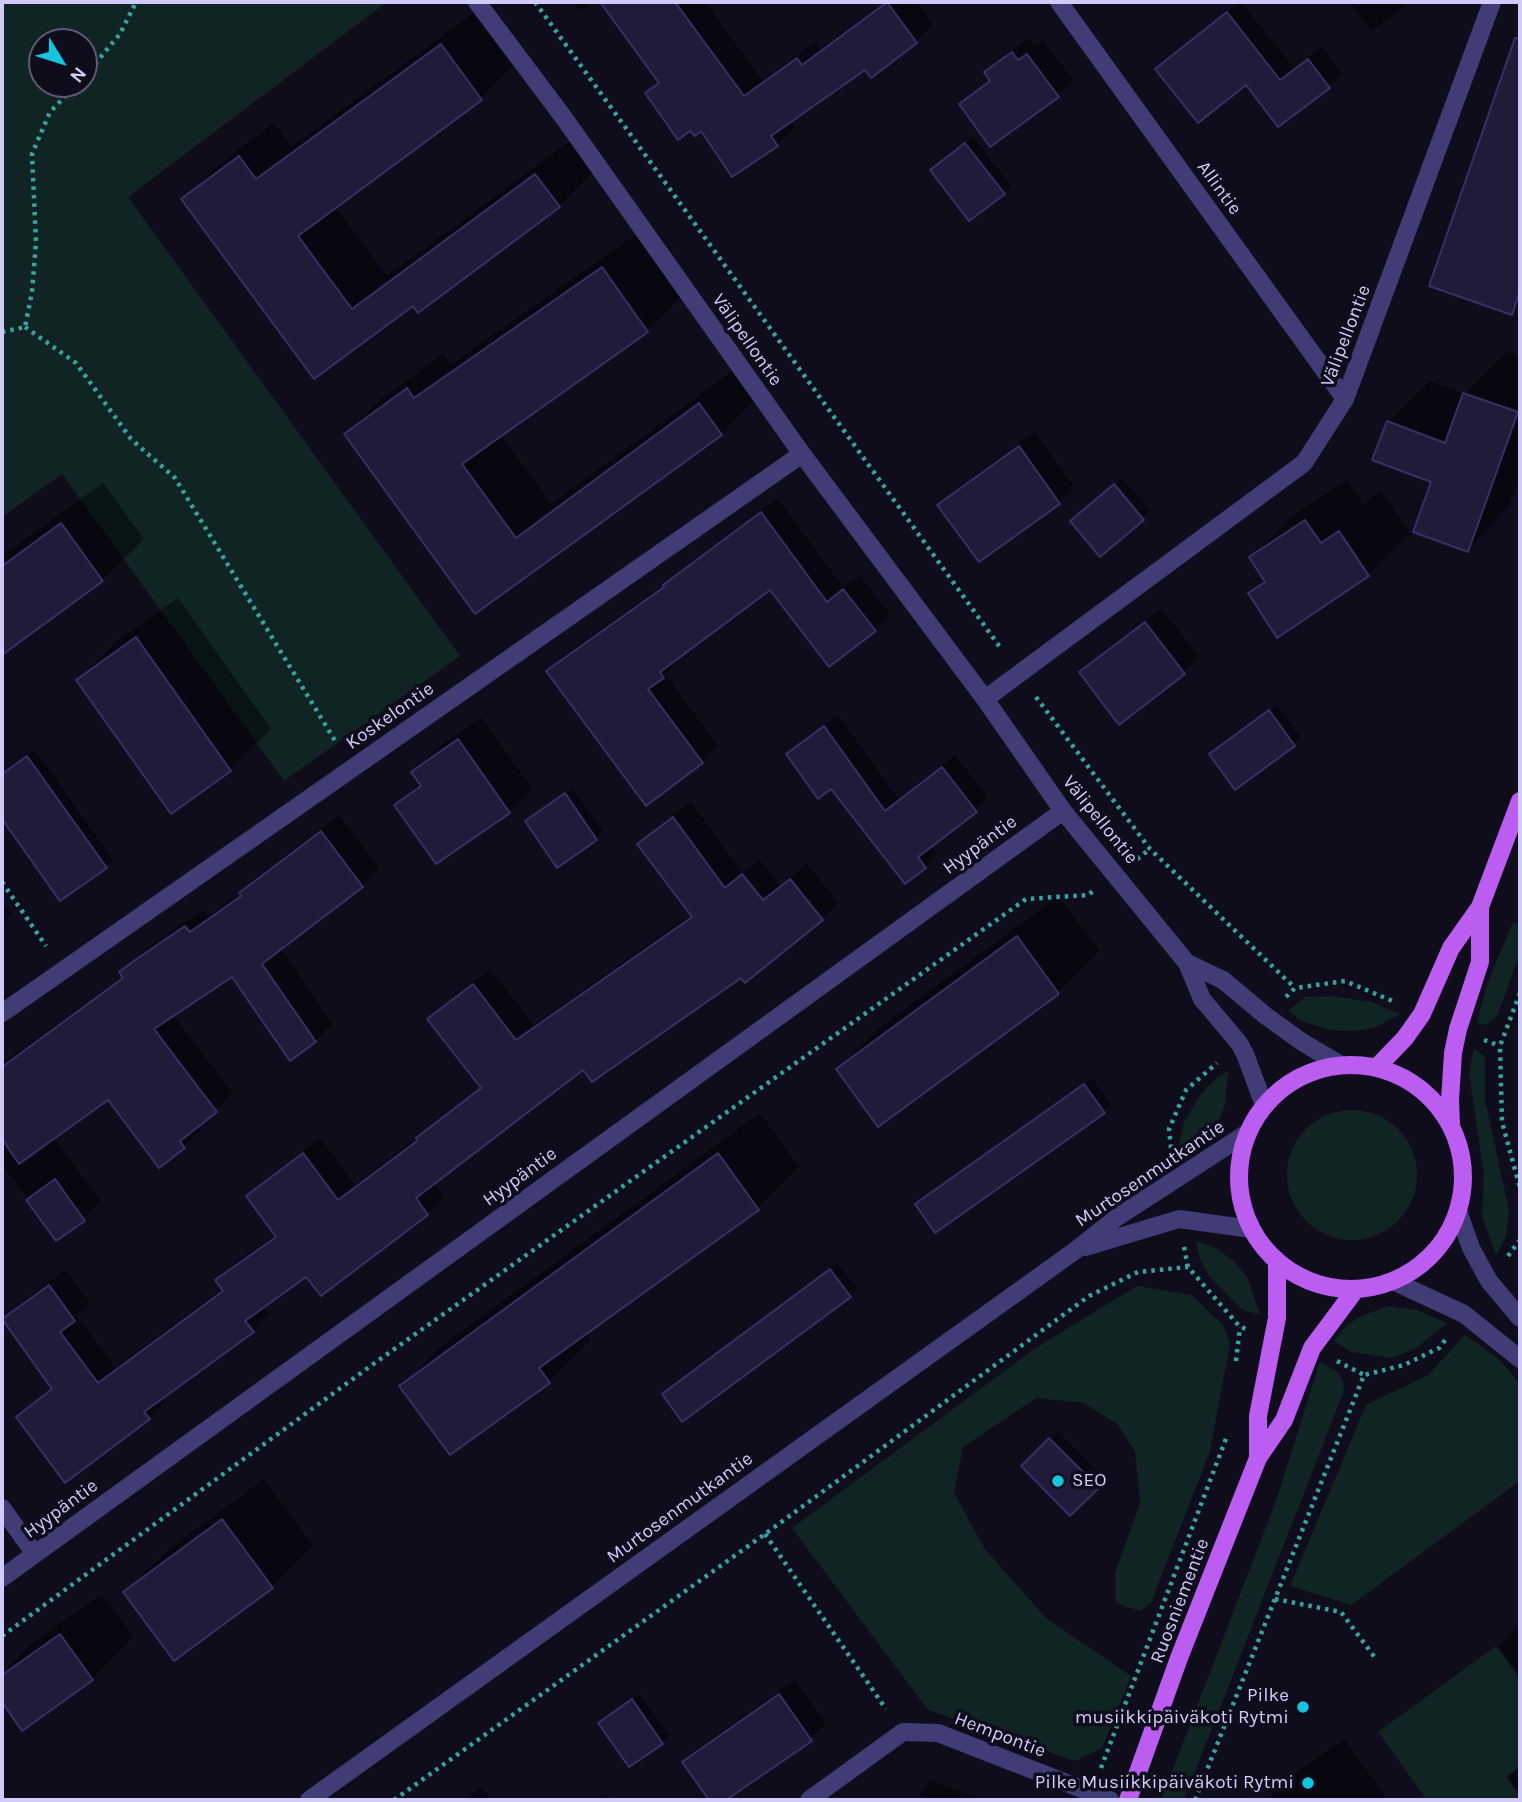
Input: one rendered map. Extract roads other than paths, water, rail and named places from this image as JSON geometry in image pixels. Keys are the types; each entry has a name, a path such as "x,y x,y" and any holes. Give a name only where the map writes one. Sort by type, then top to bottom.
{"main road":[{"path":"1377,1067 1405,1038 1422,1014 1451,948 1480,907 1520,801"},
{"path":"1451,1124 1451,1076 1458,1029 1480,962 1480,907"},
{"path":"1341,1065 1377,1067 1395,1073 1420,1088 1440,1107 1451,1124 1459,1144 1463,1166 1463,1189 1458,1211 1437,1249 1413,1270 1393,1281 1375,1286 1356,1289 1325,1286 1302,1277 1277,1261 1251,1229 1243,1207 1240,1161 1247,1133 1264,1105 1283,1088 1303,1075 1322,1068 1341,1065"},
{"name":"Ruosniementie","path":"1258,1458 1258,1416 1278,1318 1277,1261"},
{"name":"Ruosniementie","path":"1128,1800 1179,1658 1258,1458 1283,1420 1312,1348 1356,1289"}],"street":[{"name":"Välipellontie","path":"477,2 564,118 802,454 985,699 1063,811 1187,963 1202,999 1238,1043 1251,1066 1264,1105"},
{"name":"Allintie","path":"1059,2 1345,399"},
{"name":"Välipellontie","path":"985,699 1304,463 1345,399 1492,2"},
{"name":"Koskelontie","path":"2,1013 802,454"},
{"name":"Hyypäntie","path":"2,1578 1063,811"},
{"name":"Välipellontie","path":"1187,963 1223,980 1302,1042 1341,1065"},
{"name":"Murtosenmutkantie","path":"309,1800 1076,1250 1116,1218 1247,1133"},
{"path":"1458,1211 1471,1248 1489,1280 1520,1318"},
{"name":"Murtosenmutkantie","path":"1076,1250 1179,1219 1251,1229"},
{"path":"1393,1281 1464,1314 1520,1359"},
{"path":"2,1508 35,1553"},
{"name":"Hempontie","path":"809,1800 903,1732 938,1733 1110,1800"}],"place":[{"name":"SEO","path":"1058,1481"},
{"name":"Pilke musiikkipäiväkoti Rytmi","path":"1303,1707"},
{"name":"Pilke Musiikkipäiväkoti Rytmi","path":"1308,1783"}]}
